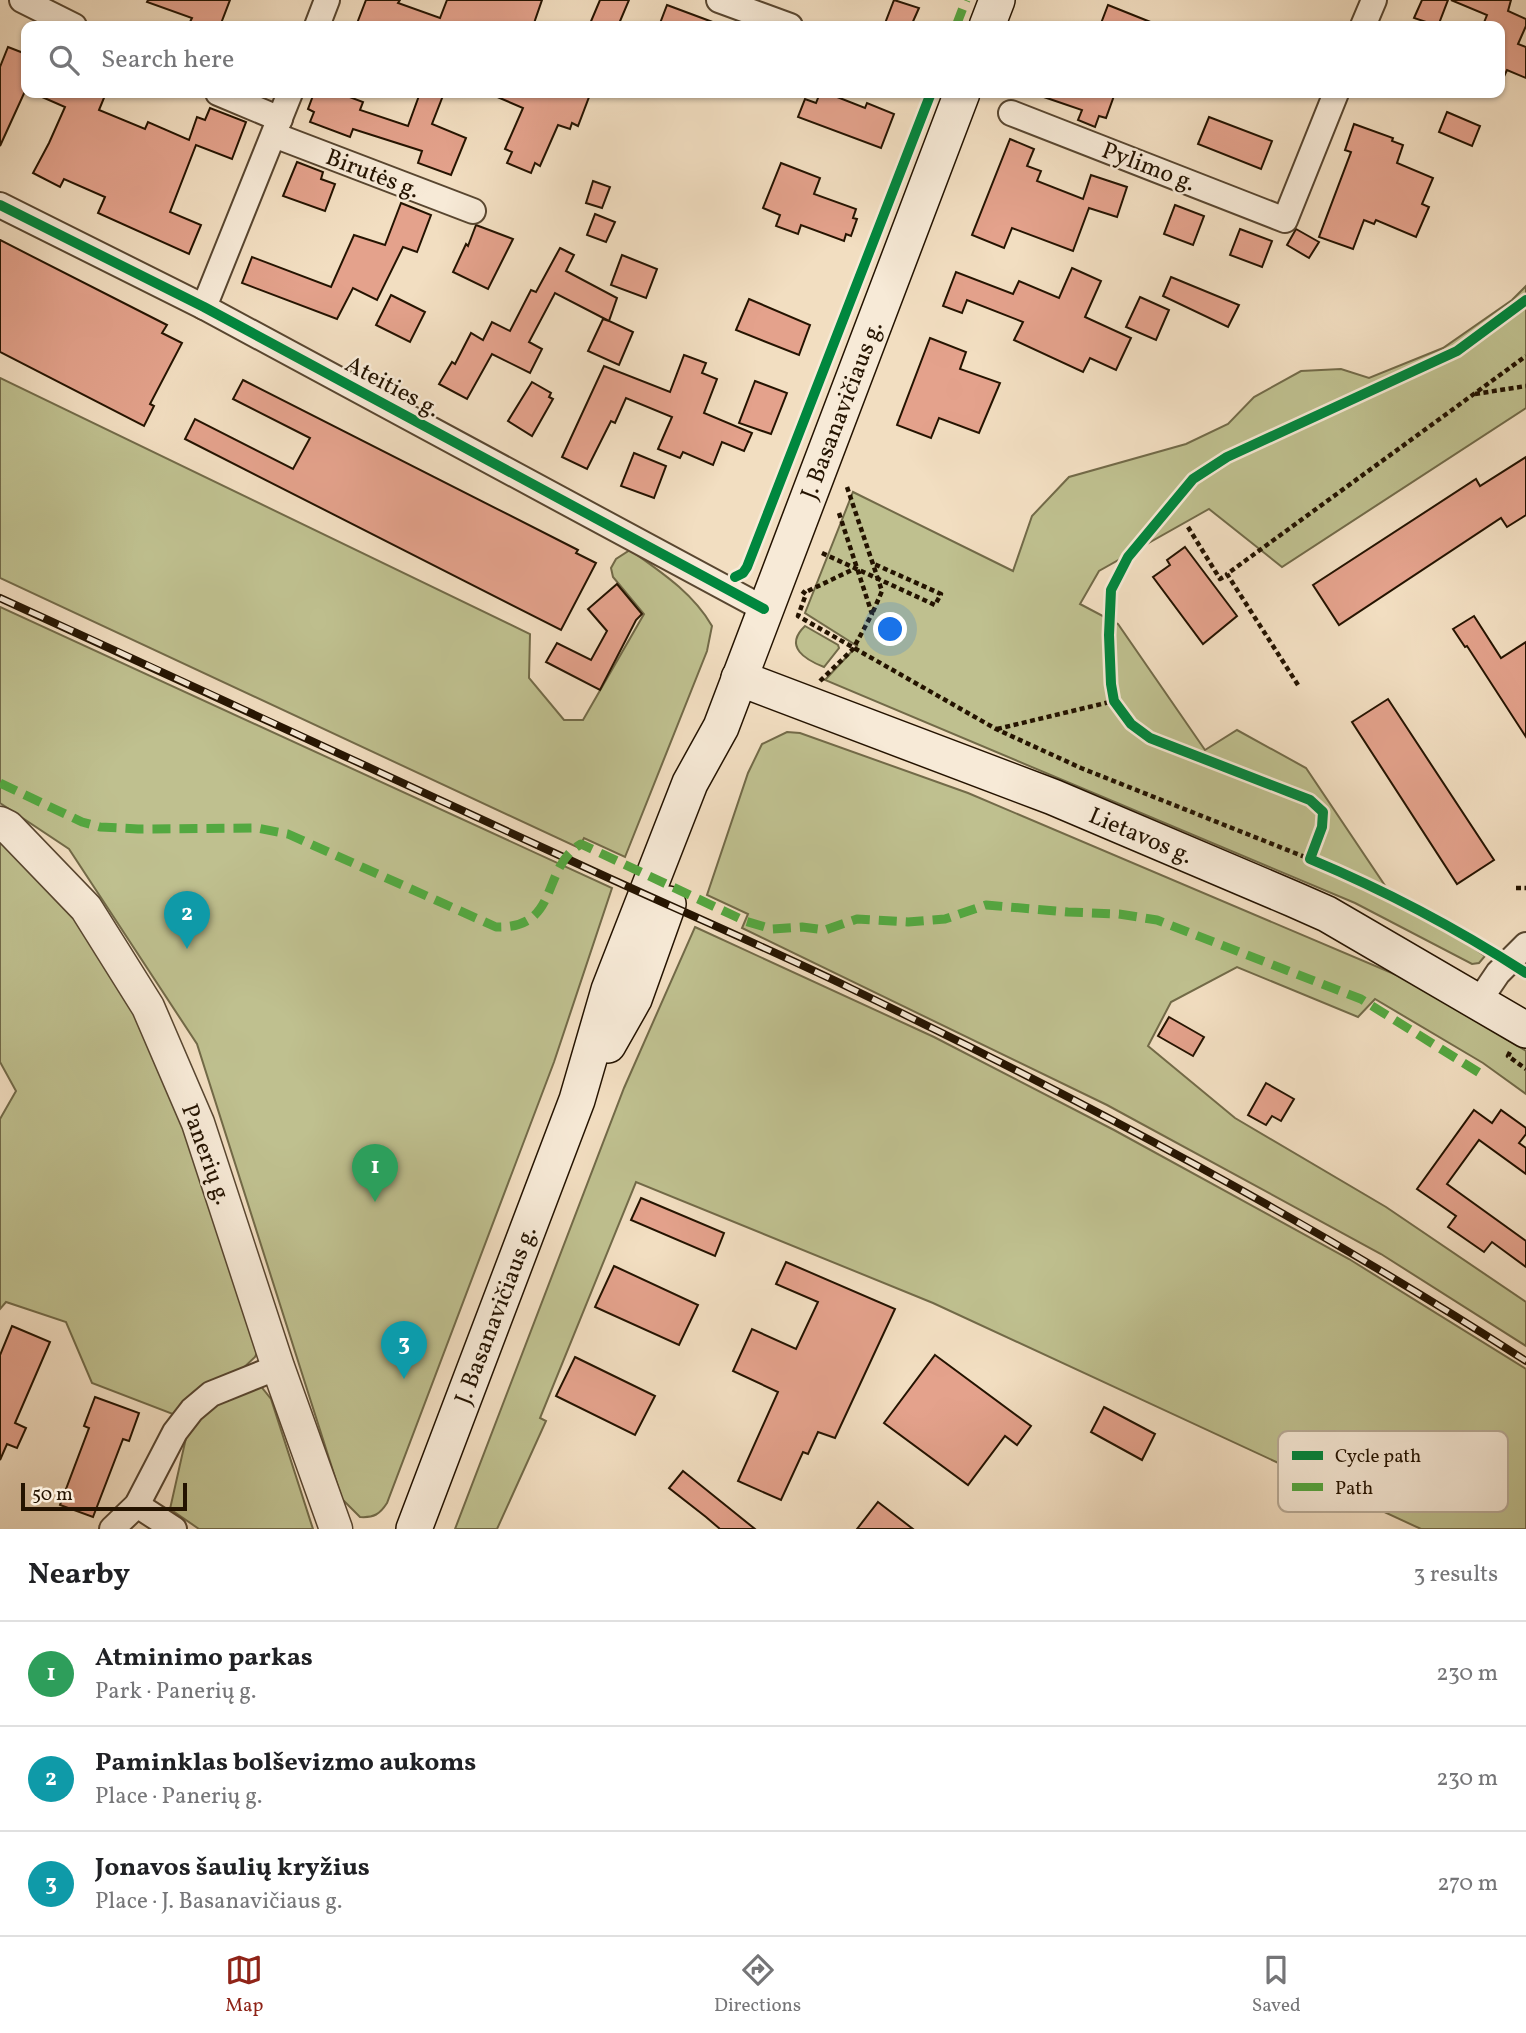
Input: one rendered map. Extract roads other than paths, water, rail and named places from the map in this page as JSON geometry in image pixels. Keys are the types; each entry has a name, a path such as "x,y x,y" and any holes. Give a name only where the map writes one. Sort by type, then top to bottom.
{"main road":[{"path":"989,21 997,0"},
{"name":"J. Basanavičiaus g.","path":"414,1529 577,1101 609,990 690,783 721,727 739,678 783,593 960,98"},
{"name":"Lietavos g.","path":"739,678 1053,797 1326,914 1479,1001 1517,1043"}],"street":[{"path":"22,0 64,21"},
{"path":"319,21 327,0"},
{"path":"719,0 776,21"},
{"path":"1365,21 1374,0"},
{"name":"Birutės g.","path":"227,98 277,127 473,211"},
{"path":"204,307 288,98"},
{"name":"Pylimo g.","path":"1011,113 1285,220 1334,98"},
{"name":"Ateities g.","path":"0,205 783,593"},
{"name":"Panerių g.","path":"0,823 8,827 86,908 148,1007 198,1123 278,1367 335,1529"},
{"path":"1479,1001 1498,973 1526,945"},
{"path":"112,1529 137,1505 175,1432 191,1410 211,1394 278,1367"},
{"path":"137,1505 174,1529"}],"railway":[{"path":"0,598 778,954 937,1030 1109,1118 1278,1211 1362,1259 1526,1361"}],"place":[{"name":"Paminklas bolševizmo aukoms","path":"187,949"},
{"name":"Atminimo parkas","path":"375,1202"},
{"name":"Jonavos šaulių kryžius","path":"404,1379"}]}
